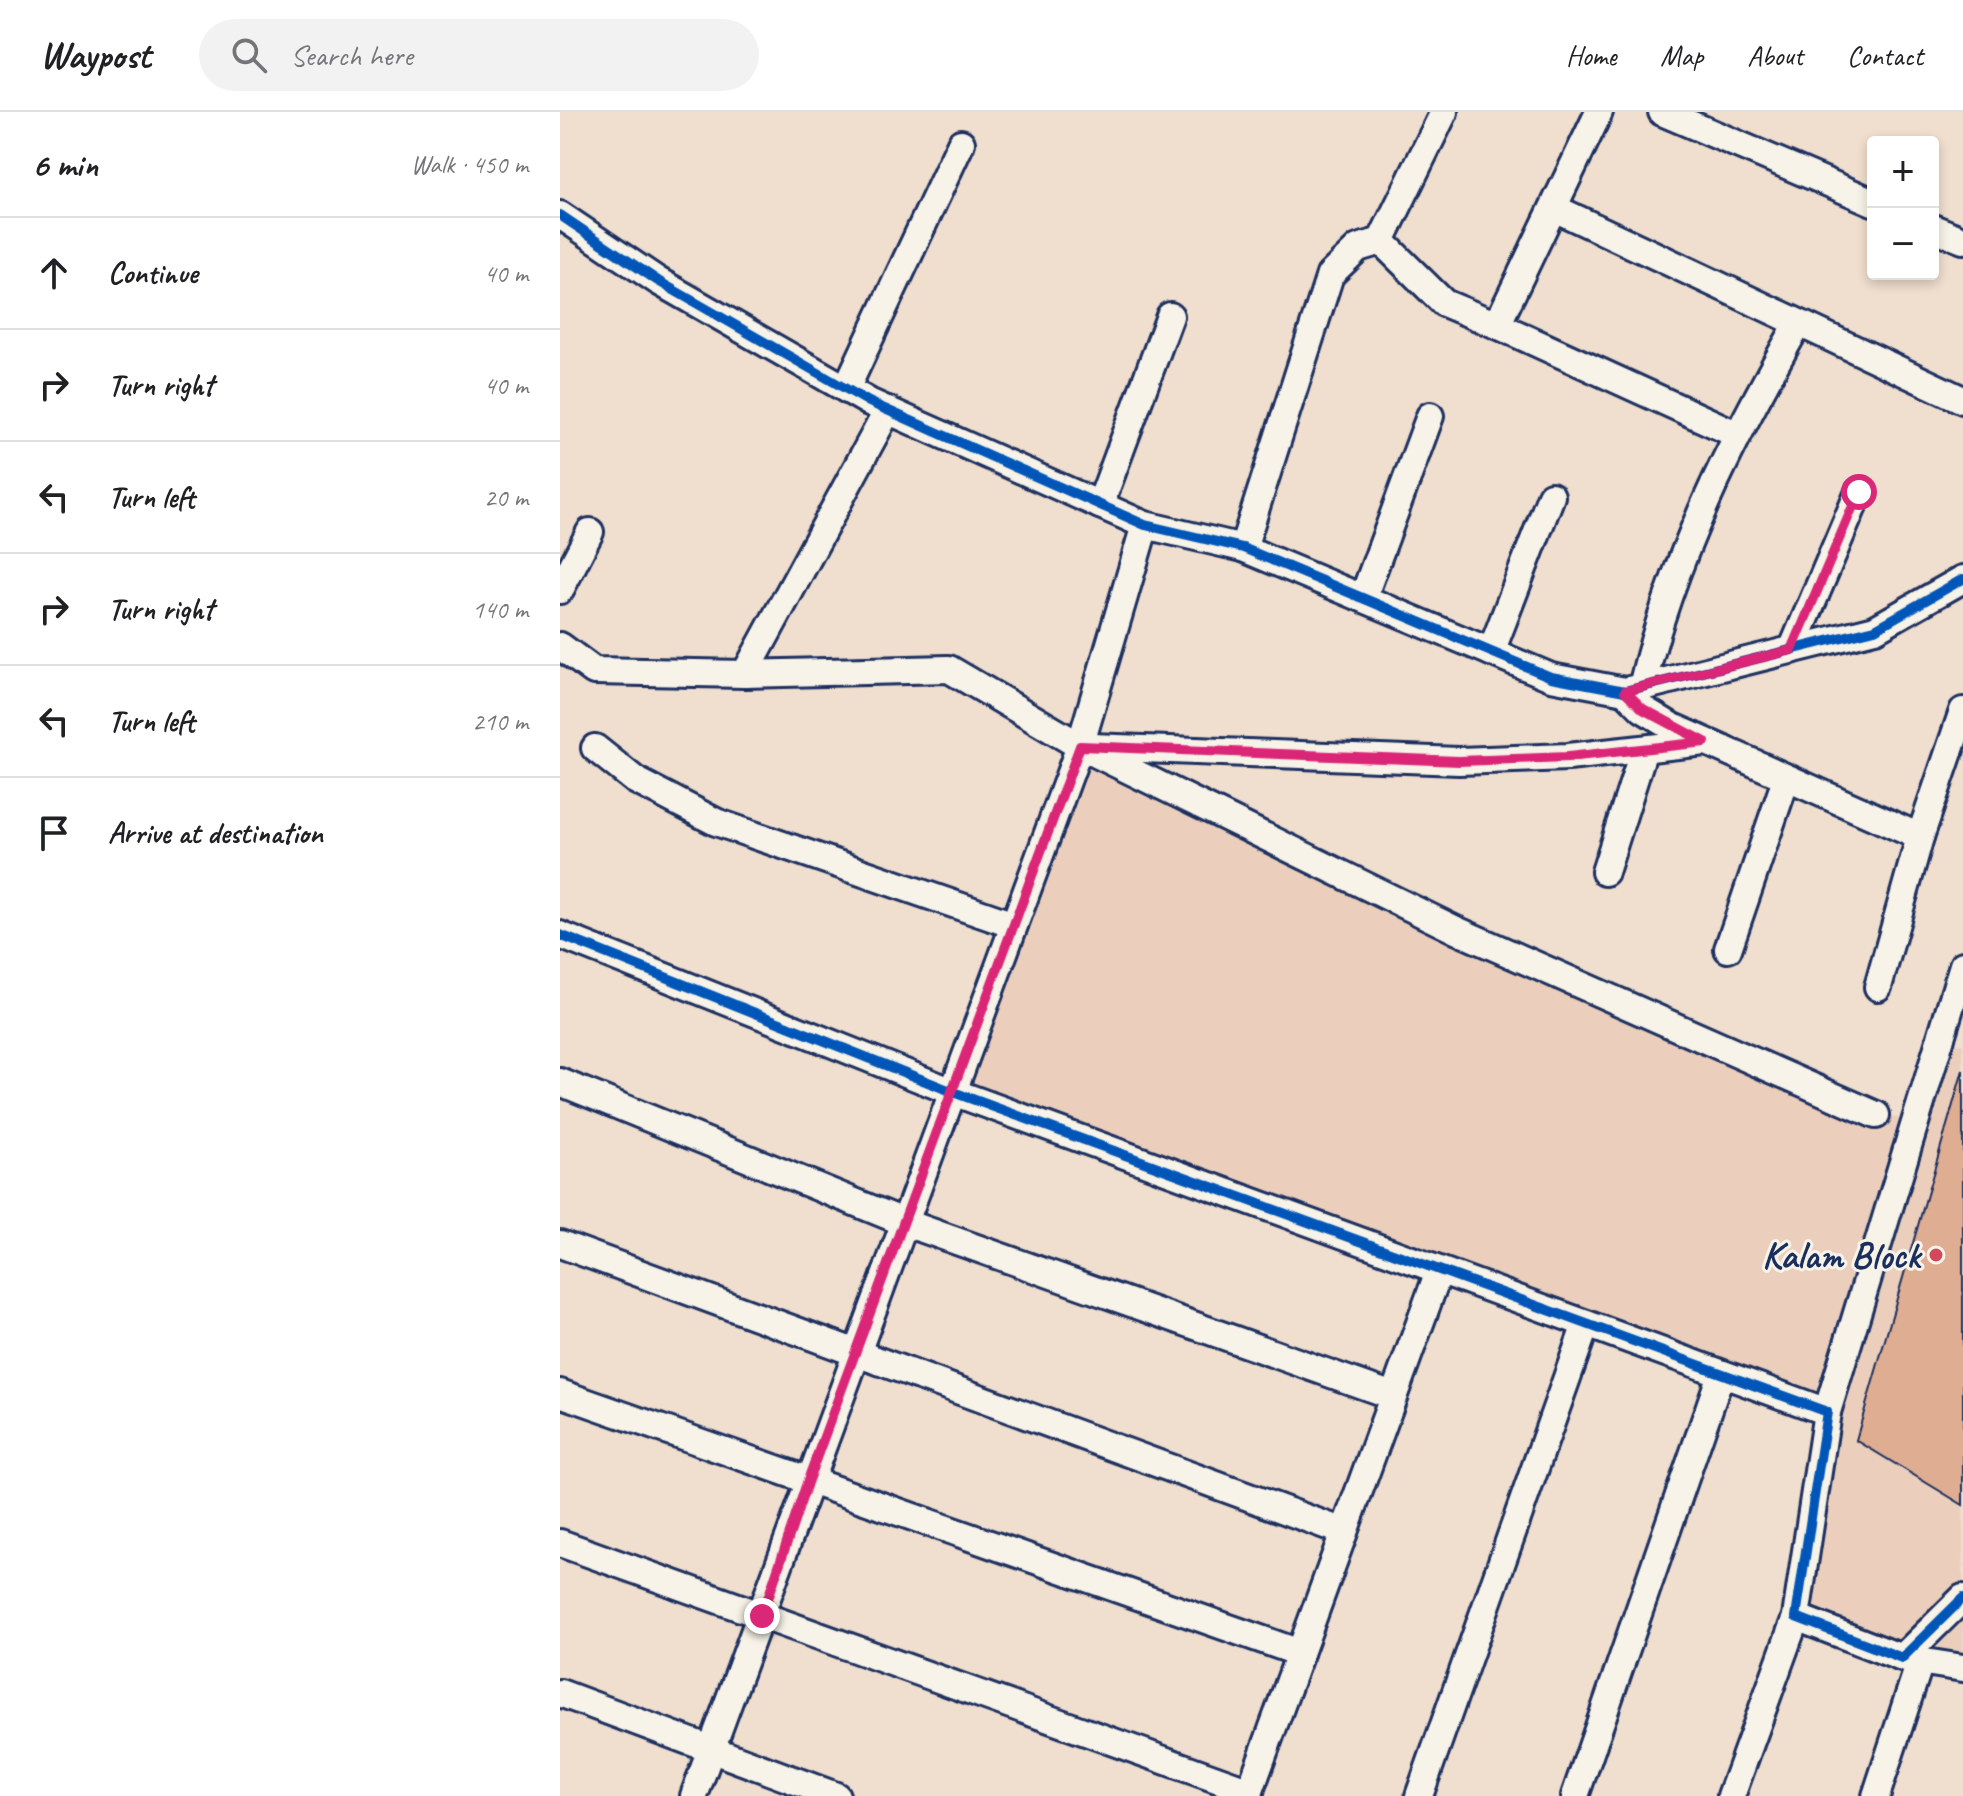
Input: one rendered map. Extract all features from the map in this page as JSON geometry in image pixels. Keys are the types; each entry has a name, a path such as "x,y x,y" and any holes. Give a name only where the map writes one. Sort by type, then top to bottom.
{"street":[{"path":"1243,548 1330,275 1341,260 1358,248 1381,241 1444,112"},
{"path":"1497,325 1599,112"},
{"path":"1662,112 1867,199"},
{"path":"846,389 961,143"},
{"path":"1554,208 1963,400"},
{"path":"560,215 658,281 888,410 1145,525 1243,548 1551,677 1634,689 1875,629 1963,579"},
{"path":"1939,230 1963,240"},
{"path":"1381,241 1444,303 1736,434"},
{"path":"1100,505 1170,316"},
{"path":"1798,324 1736,434 1667,599 1634,689 1643,709 1705,742 1920,837"},
{"path":"745,674 888,410"},
{"path":"1363,598 1430,416"},
{"path":"1792,650 1859,492"},
{"path":"1491,652 1551,496"},
{"path":"694,1796 1080,746 1145,525"},
{"path":"560,590 590,532"},
{"path":"560,646 594,671 745,674 949,669 1080,746 1456,930 1876,1115"},
{"path":"1878,987 1920,837 1963,711"},
{"path":"1080,746 1459,761 1568,757 1705,742"},
{"path":"595,748 635,780 716,822 1014,925"},
{"path":"1605,872 1644,749"},
{"path":"1728,949 1786,779"},
{"path":"560,935 953,1092 1827,1412"},
{"path":"1731,1796 1796,1617 1827,1412 1963,965"},
{"path":"560,1082 906,1223 1393,1396"},
{"path":"560,1244 1344,1532"},
{"path":"560,1543 1249,1794 1439,1271"},
{"path":"1419,1796 1586,1324"},
{"path":"1575,1796 1721,1374"},
{"path":"560,1393 1300,1653"},
{"path":"1876,1796 1911,1660 1963,1598"},
{"path":"1796,1617 1911,1660 1963,1668"},
{"path":"560,1693 836,1796"}],"shaded area":[{"path":"1080,746 1912,1125 1940,1038 1963,1045 1963,1683 1796,1617 1827,1412 953,1092"}],"building":[{"name":"Kalam Block","path":"1963,1070 1963,1505 1856,1440"}],"cycle path":[{"path":"560,215 658,281 869,402 1145,525 1243,548 1551,677 1625,691 1642,687 1875,629 1963,579"},
{"path":"560,935 953,1092 1827,1412 1796,1617 1902,1658 1963,1598"}],"place":[{"name":"Kalam Block","path":"1936,1255"}],"route":[{"path":"762,1616 808,1480 906,1223 1080,746 1459,761 1568,757 1705,742 1643,709 1625,691 1792,650 1859,492"}]}
